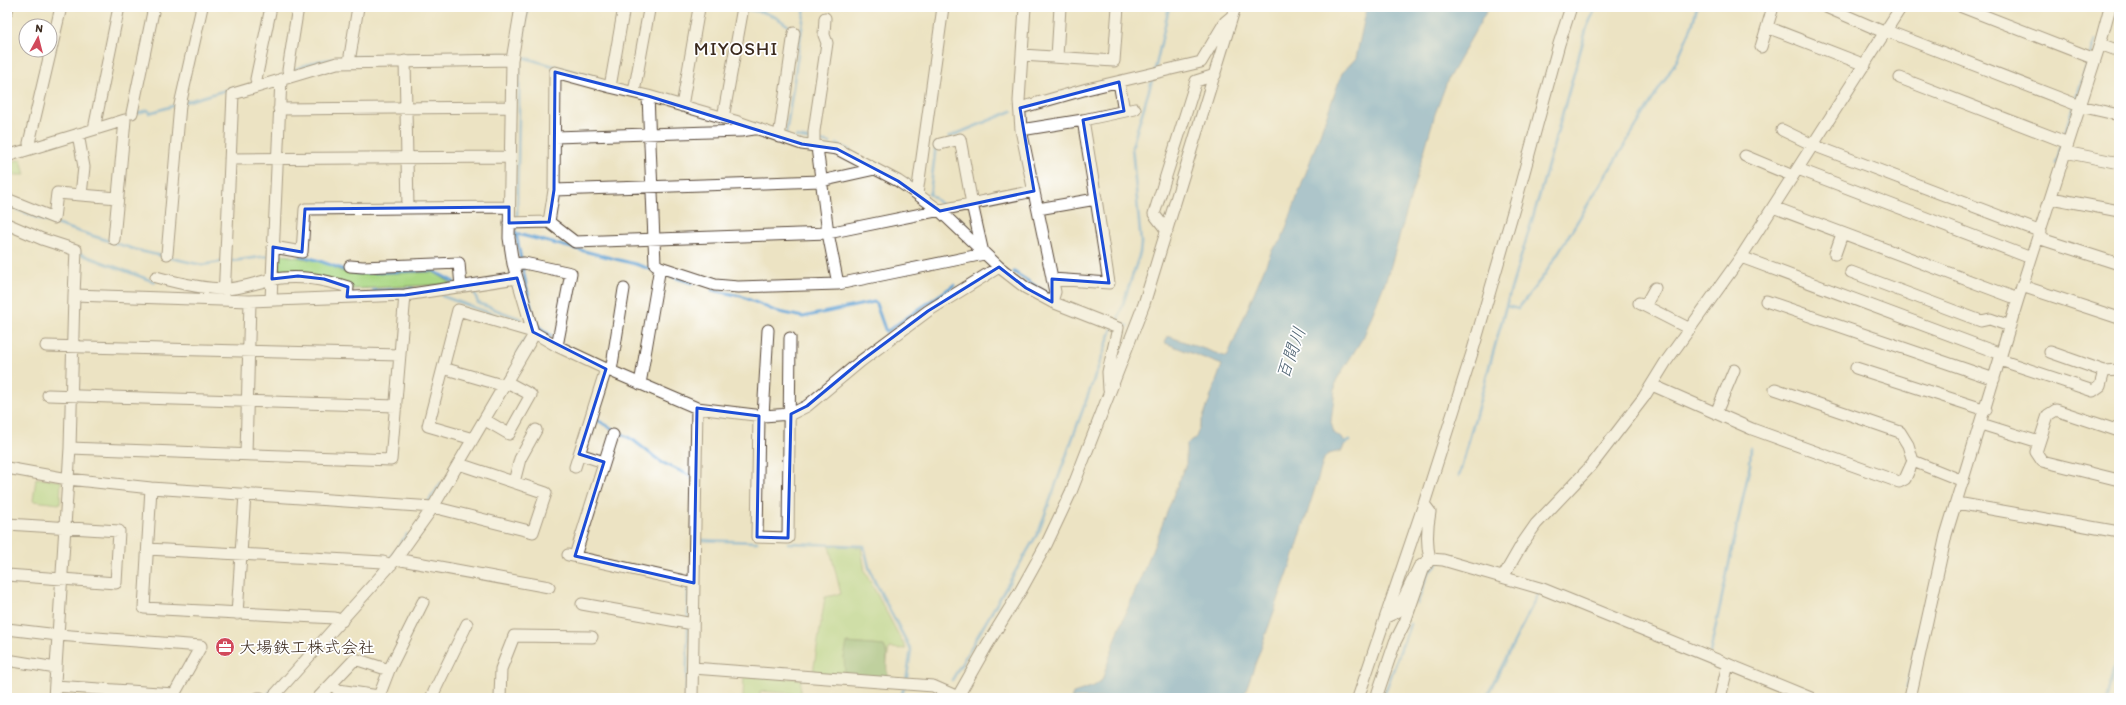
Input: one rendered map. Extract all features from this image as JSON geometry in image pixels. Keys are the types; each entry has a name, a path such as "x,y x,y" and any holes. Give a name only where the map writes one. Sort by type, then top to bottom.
{"street":[{"path":"7,11 8,7"},
{"path":"29,146 60,7"},
{"path":"94,127 119,7"},
{"path":"132,113 154,7"},
{"path":"167,254 180,105 202,7"},
{"path":"256,79 271,7"},
{"path":"271,300 271,283 276,248 282,109 298,7"},
{"path":"349,59 358,7"},
{"path":"272,698 390,562 433,507 459,464 470,438 485,420 503,383 527,349 533,332 517,278 519,264 509,223 512,60 521,7"},
{"path":"611,83 624,7"},
{"path":"918,191 943,7"},
{"path":"1025,7 1020,108 1021,130 1052,279 1054,298"},
{"path":"1056,57 1060,7"},
{"path":"1022,55 1114,61 1118,7"},
{"path":"1358,698 1424,504 1472,353 1517,198 1559,44 1571,7"},
{"path":"1761,47 1773,7"},
{"path":"1826,7 2076,105 2119,115"},
{"path":"1503,577 1522,544 1536,524 1591,466 1652,385 1688,328 1741,257 1773,207 1792,173 1865,65 1884,31 1901,7"},
{"path":"1962,7 2091,57"},
{"path":"1912,698 1930,600 1946,535 1957,503 1961,480 1986,410 1991,378 1998,355 2010,326 2015,298 2022,286 2028,257 2040,235 2076,105 2091,57 2101,40 2110,7"},
{"path":"683,103 699,8"},
{"path":"635,89 649,10"},
{"path":"1020,108 1201,62 1234,10"},
{"path":"693,668 933,686 957,697 1047,543 1071,492 1136,326 1167,231 1234,10"},
{"path":"724,115 742,13"},
{"path":"825,18 824,35 827,43 815,143 828,233 838,284"},
{"path":"1767,27 1865,65"},
{"path":"781,134 794,33"},
{"path":"2101,40 2119,51"},
{"path":"224,293 233,94 287,75 349,59 405,61 512,60"},
{"path":"405,61 408,208"},
{"path":"549,222 554,190 555,72 635,89 648,96 683,103 724,115 754,128 837,149 918,191 984,254 1026,288 1054,298 1118,328 1108,372 1109,395"},
{"path":"1167,231 1154,214 1196,81 1215,76"},
{"path":"1900,78 2064,145 2119,163"},
{"path":"1119,82 1124,111"},
{"path":"640,384 659,271 655,264 653,239 648,96"},
{"path":"282,109 511,107"},
{"path":"1021,130 1083,120 1135,109"},
{"path":"7,156 29,146 78,134 94,127 125,120 114,239"},
{"path":"1052,279 1109,283 1083,120"},
{"path":"555,138 741,131 754,128"},
{"path":"1782,130 1812,145 2040,235 2119,264"},
{"path":"78,134 84,167 81,195"},
{"path":"940,144 960,139 972,204 984,254"},
{"path":"1745,156 2028,257"},
{"path":"230,159 510,158"},
{"path":"554,190 821,181 875,169"},
{"path":"509,223 549,222 575,242 828,233 1034,191"},
{"path":"7,199 54,218 57,193 118,198"},
{"path":"2051,198 2119,211"},
{"path":"1038,209 1096,199"},
{"path":"276,248 302,252 305,209 509,207"},
{"path":"1773,207 2015,298"},
{"path":"7,224 42,240 76,252 70,448 54,698"},
{"path":"1835,254 1842,234"},
{"path":"659,271 715,285 738,287 838,284 984,254"},
{"path":"1741,257 2093,391 2100,386 2104,371"},
{"path":"350,266 363,267 459,263 461,287"},
{"path":"519,264 571,273 558,343"},
{"path":"470,438 428,426 458,310 533,332 558,343 609,370 697,408 761,416 791,414 807,406 860,360 928,310 999,267"},
{"path":"1851,272 1981,321 1990,319 2010,326"},
{"path":"74,295 224,293 298,276 324,279 348,292"},
{"path":"156,277 224,293 250,301 348,292 405,295 517,278"},
{"path":"2022,286 2119,318"},
{"path":"1655,288 1642,304 1688,328"},
{"path":"575,467 609,370 624,289"},
{"path":"70,448 391,460 405,295"},
{"path":"246,454 250,301"},
{"path":"1766,301 1991,378"},
{"path":"768,330 761,416 757,537 788,538 791,414 790,338"},
{"path":"46,346 400,355"},
{"path":"2050,352 2104,371 2119,370"},
{"path":"443,368 503,383 531,395 509,434 485,420"},
{"path":"1856,368 1986,410"},
{"path":"1716,413 1734,370"},
{"path":"1652,385 1752,429 1899,482 1905,479 1913,461 1908,445 1900,432 1775,389"},
{"path":"48,395 396,406"},
{"path":"692,698 693,668 689,624 697,408"},
{"path":"2119,431 2056,410 2048,415 2036,452 2042,461 2119,480"},
{"path":"1981,424 2039,442"},
{"path":"514,482 520,459 536,430"},
{"path":"613,435 572,556 690,583"},
{"path":"579,454 604,462"},
{"path":"1913,461 1961,480"},
{"path":"7,468 68,479 151,488 433,507 533,532 546,493 459,464"},
{"path":"151,488 144,608 339,620"},
{"path":"237,614 245,494"},
{"path":"1957,503 2119,532"},
{"path":"1424,504 1430,512 1427,527 1427,546 1437,559 1543,589 1811,698"},
{"path":"7,524 65,529 119,531 116,583 7,575"},
{"path":"148,549 390,562 550,587"},
{"path":"1386,617 1397,612 1419,567 1437,559"},
{"path":"1376,698 1395,642 1405,622 1423,570 1437,559"},
{"path":"332,684 338,690 379,696 389,670 422,602"},
{"path":"582,604 689,624"},
{"path":"430,698 466,624"},
{"path":"7,629 58,635 200,646 173,696 55,686"},
{"path":"500,698 501,669 514,636 592,637"},
{"path":"318,698 356,659 389,670"},
{"path":"7,660 56,668"},
{"path":"1720,698 1728,664"}],"highlighted area":[{"path":"555,72 648,96 802,144 837,149 898,181 940,211 1034,191 1020,108 1119,82 1124,111 1083,120 1109,283 1052,279 1052,302 1026,288 999,267 928,311 861,361 807,406 791,414 788,538 757,537 759,416 697,408 694,583 575,556 604,462 579,454 606,369 533,332 517,278 405,295 347,297 348,287 324,279 298,276 272,279 273,247 302,252 305,209 509,207 509,223 549,222 554,190"}],"green space":[{"path":"21,159 25,175 7,175 7,163"},
{"path":"278,254 320,261 341,271 356,274 433,272 453,284 353,289 279,275 275,271"},
{"path":"36,478 61,481 60,504 33,501"},
{"path":"829,546 861,547 865,572 906,649 889,648 886,668 890,680 813,673 825,597 841,594","holes":["847,643 884,646 887,652 885,668"]},
{"path":"847,643 884,646 888,678 845,674 844,657"},
{"path":"744,675 801,679 800,694 760,691 760,698 743,698"}],"water":[{"name":"百間川","path":"1367,7 1489,7 1448,79 1435,114 1390,269 1364,336 1336,381 1331,422 1334,433 1342,438 1345,443 1342,451 1328,454 1324,459 1295,553 1243,698 1071,698 1073,693 1094,686 1102,680 1119,629 1154,546 1183,470 1186,468 1186,445 1196,437 1222,365 1165,343 1168,336 1227,357 1272,250 1282,239 1342,73 1356,58"}],"waterway":[{"path":"517,218 520,56 528,7"},
{"path":"721,7 759,11 776,17 793,30"},
{"path":"786,134 805,7"},
{"path":"1155,70 1169,7"},
{"path":"1506,306 1539,197 1587,27 1596,7"},
{"path":"1459,476 1506,306 1518,309 1545,274 1677,60 1692,26 1697,7"},
{"path":"2075,101 2096,40"},
{"path":"352,57 505,54"},
{"path":"518,56 593,77"},
{"path":"290,71 318,61 347,57"},
{"path":"1117,322 1140,253 1141,243 1132,147 1153,77"},
{"path":"185,102 233,88"},
{"path":"134,114 148,110 149,113 176,105"},
{"path":"2056,164 2073,106"},
{"path":"949,137 1012,111"},
{"path":"796,137 830,143"},
{"path":"837,144 850,150"},
{"path":"930,194 936,144"},
{"path":"905,179 913,184"},
{"path":"929,193 942,205"},
{"path":"7,205 40,219 140,251 202,265 220,262"},
{"path":"956,217 971,231"},
{"path":"516,232 521,260"},
{"path":"517,234 635,264 692,283"},
{"path":"78,253 155,282"},
{"path":"232,261 268,256"},
{"path":"301,256 357,273 432,270 454,282"},
{"path":"522,266 532,311"},
{"path":"1014,272 1046,293"},
{"path":"712,290 741,296 775,311 803,317 874,302 886,332 954,285"},
{"path":"373,291 413,289"},
{"path":"474,291 478,303 521,319"},
{"path":"442,296 495,315"},
{"path":"1118,323 1128,326"},
{"path":"535,324 551,336"},
{"path":"952,680 1039,531 1112,329"},
{"path":"518,352 525,339"},
{"path":"595,417 597,420 633,440 661,462 691,476 691,478"},
{"path":"1342,444 1350,441"},
{"path":"1710,653 1750,465 1751,447"},
{"path":"428,502 441,483"},
{"path":"387,562 407,534"},
{"path":"699,540 757,542"},
{"path":"788,543 864,546 869,567 875,582 911,650 906,682"},
{"path":"1417,604 1428,573 1438,563"},
{"path":"688,588 688,620"},
{"path":"1486,698 1539,592 1541,593"},
{"path":"1383,698 1410,624"},
{"path":"686,698 688,626"},
{"path":"1907,687 1920,626"},
{"path":"2107,698 2119,644"},
{"path":"264,698 280,681"},
{"path":"901,698 904,687"}],"place":[{"name":"大場鉄工株式会社","path":"225,647"}],"district":[{"name":"MIYOSHI","path":"736,48"}]}
